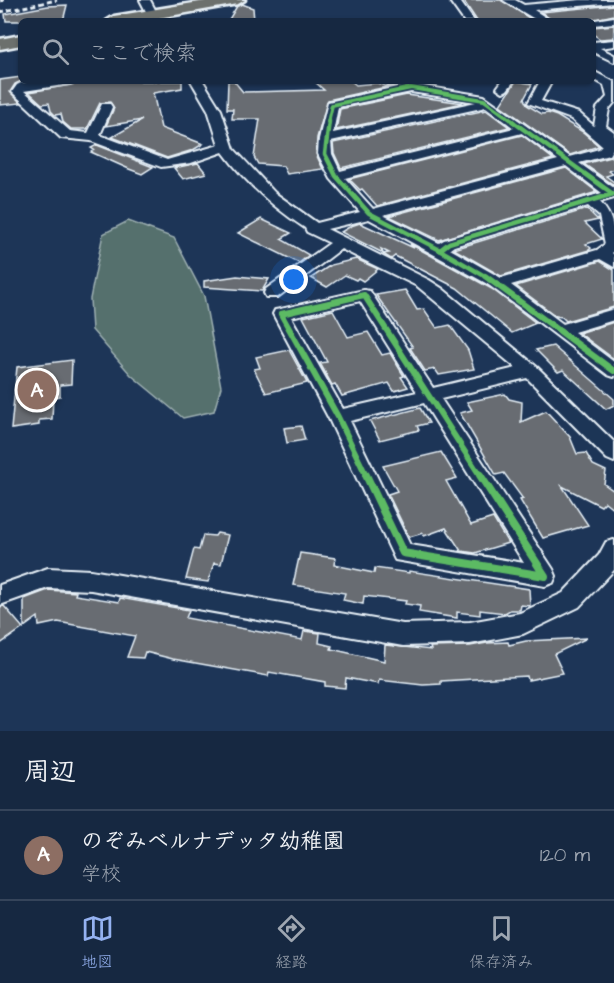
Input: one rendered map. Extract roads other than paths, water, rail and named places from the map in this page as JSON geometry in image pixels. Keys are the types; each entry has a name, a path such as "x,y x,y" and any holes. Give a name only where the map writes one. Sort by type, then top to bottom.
{"highway":[{"path":"126,18 151,12 238,0"},
{"path":"0,44 18,41"}],"street":[{"path":"454,0 467,18"},
{"path":"508,0 540,18"},
{"path":"523,9 614,0"},
{"path":"596,22 614,21"},
{"path":"596,46 614,43"},
{"path":"596,49 614,59"},
{"path":"596,76 611,83 613,97 603,108 600,127 614,139"},
{"path":"46,84 21,87 18,92 60,131 73,136 93,137 166,164 191,159 215,149 227,148"},
{"path":"199,84 210,99 227,148 242,168 277,202 312,228 423,283 531,371 614,454"},
{"path":"312,228 604,152 609,145 574,116 534,103 544,84"},
{"path":"440,250 449,243 613,194 487,103 446,92 411,88 332,105 325,139 325,154 336,176 369,213 499,284 614,371"},
{"path":"325,139 487,103"},
{"path":"93,137 106,107"},
{"path":"336,176 524,129"},
{"path":"499,284 608,257 613,245 606,214 590,201"},
{"path":"272,293 340,243"},
{"path":"364,295 431,396 545,576 403,553 338,417 281,314 364,295"},
{"path":"560,330 614,314"},
{"path":"338,417 531,371"},
{"path":"0,595 48,578 91,580 403,635 470,633 523,623 571,600 608,562 614,549"}],"railway":[{"path":"0,1 4,0"},
{"path":"0,12 57,0"}],"place":[{"name":"のぞみベルナデッタ幼稚園","path":"37,390"}]}
